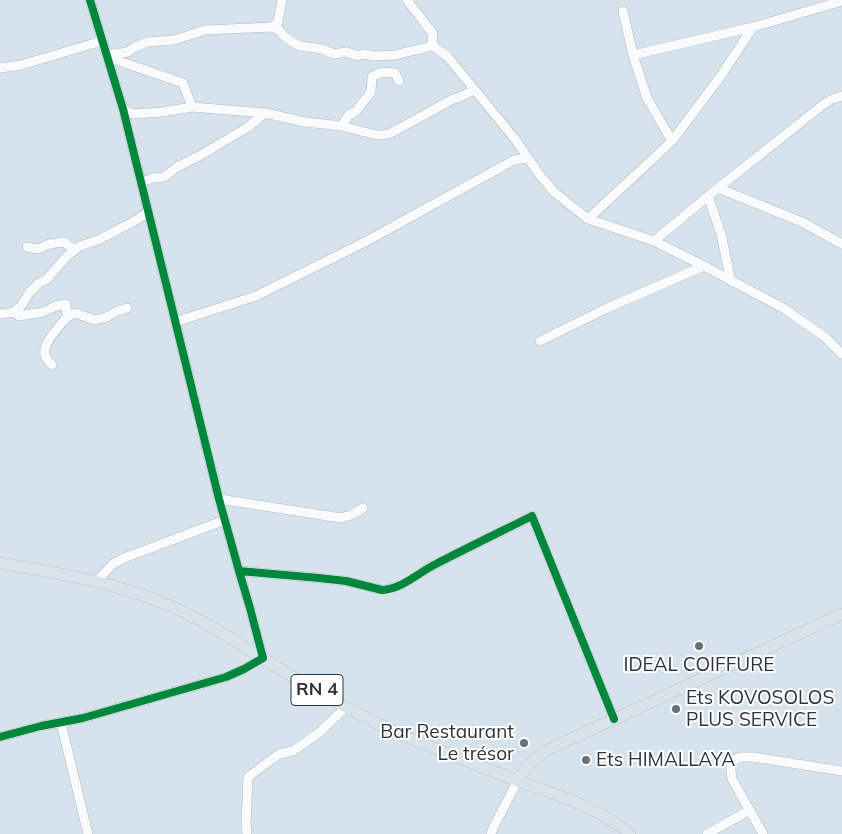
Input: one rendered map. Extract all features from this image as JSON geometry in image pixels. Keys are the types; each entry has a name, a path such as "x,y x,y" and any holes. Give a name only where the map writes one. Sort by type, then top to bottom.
{"main road":[{"name":"RN 4","path":"0,563 96,582 128,590 168,605 200,620 346,707 394,731 453,756 569,799 602,814 630,834"},
{"path":"518,780 528,764 541,753 842,614"}],"street":[{"path":"0,737 83,718 226,677 262,658 219,499 123,108 90,0"},
{"path":"272,27 278,22 282,0"},
{"path":"407,0 432,34 432,45"},
{"path":"633,55 753,27 842,1"},
{"path":"623,11 633,55 647,98 672,141"},
{"path":"107,57 113,54 128,52 147,42 174,40 204,30 272,27 300,46 322,49 334,54 347,52 357,56 364,54 373,56 397,55 421,50 432,45"},
{"path":"588,219 672,141 720,77 753,27"},
{"path":"0,68 21,65 102,41"},
{"path":"432,45 447,56 515,139 554,192 588,219 654,241 704,266 783,308 825,337 842,354"},
{"path":"107,57 183,83 192,106"},
{"path":"341,126 372,92 372,77 377,73 395,73 399,81"},
{"path":"123,108 133,114 162,112 192,106 265,114 305,122 341,126 383,135 391,133 453,99 474,90"},
{"path":"654,241 824,104 842,96"},
{"path":"141,183 152,178 164,178 177,167 248,127 265,114"},
{"path":"175,322 256,296 365,242 514,160 528,158"},
{"path":"718,188 802,222 842,244"},
{"path":"708,196 722,234 731,281"},
{"path":"0,314 14,312 39,283 47,278 66,257 80,246 98,240 148,212"},
{"path":"27,247 38,249 49,244 64,242 75,250"},
{"path":"540,342 704,266"},
{"path":"14,312 19,316 43,312 66,304 67,318"},
{"path":"52,365 45,356 45,348 56,330 67,318 76,312 95,320 107,318 115,312 127,308"},
{"path":"219,499 342,518 362,508"},
{"path":"238,571 346,581 388,590 404,584 426,569 532,516 614,719"},
{"path":"96,582 113,564 124,558 225,520"},
{"path":"247,834 248,777 279,754 293,751 346,707"},
{"path":"61,723 88,834"},
{"path":"763,834 732,779 731,766 733,761 740,757 753,757 842,771"},
{"path":"491,834 518,780"},
{"path":"707,834 750,810"}],"cycle path":[{"path":"0,737 41,726 83,718 226,677 263,658 219,499 123,109 90,0"},
{"path":"239,571 346,581 382,590 389,589 403,584 434,565 532,516 614,719"}],"place":[{"name":"IDEAL COIFFURE","path":"699,646"},
{"name":"Ets KOVOSOLOS PLUS SERVICE","path":"676,709"},
{"name":"Bar Restaurant Le trésor","path":"524,743"},
{"name":"Ets HIMALLAYA","path":"586,760"}]}
